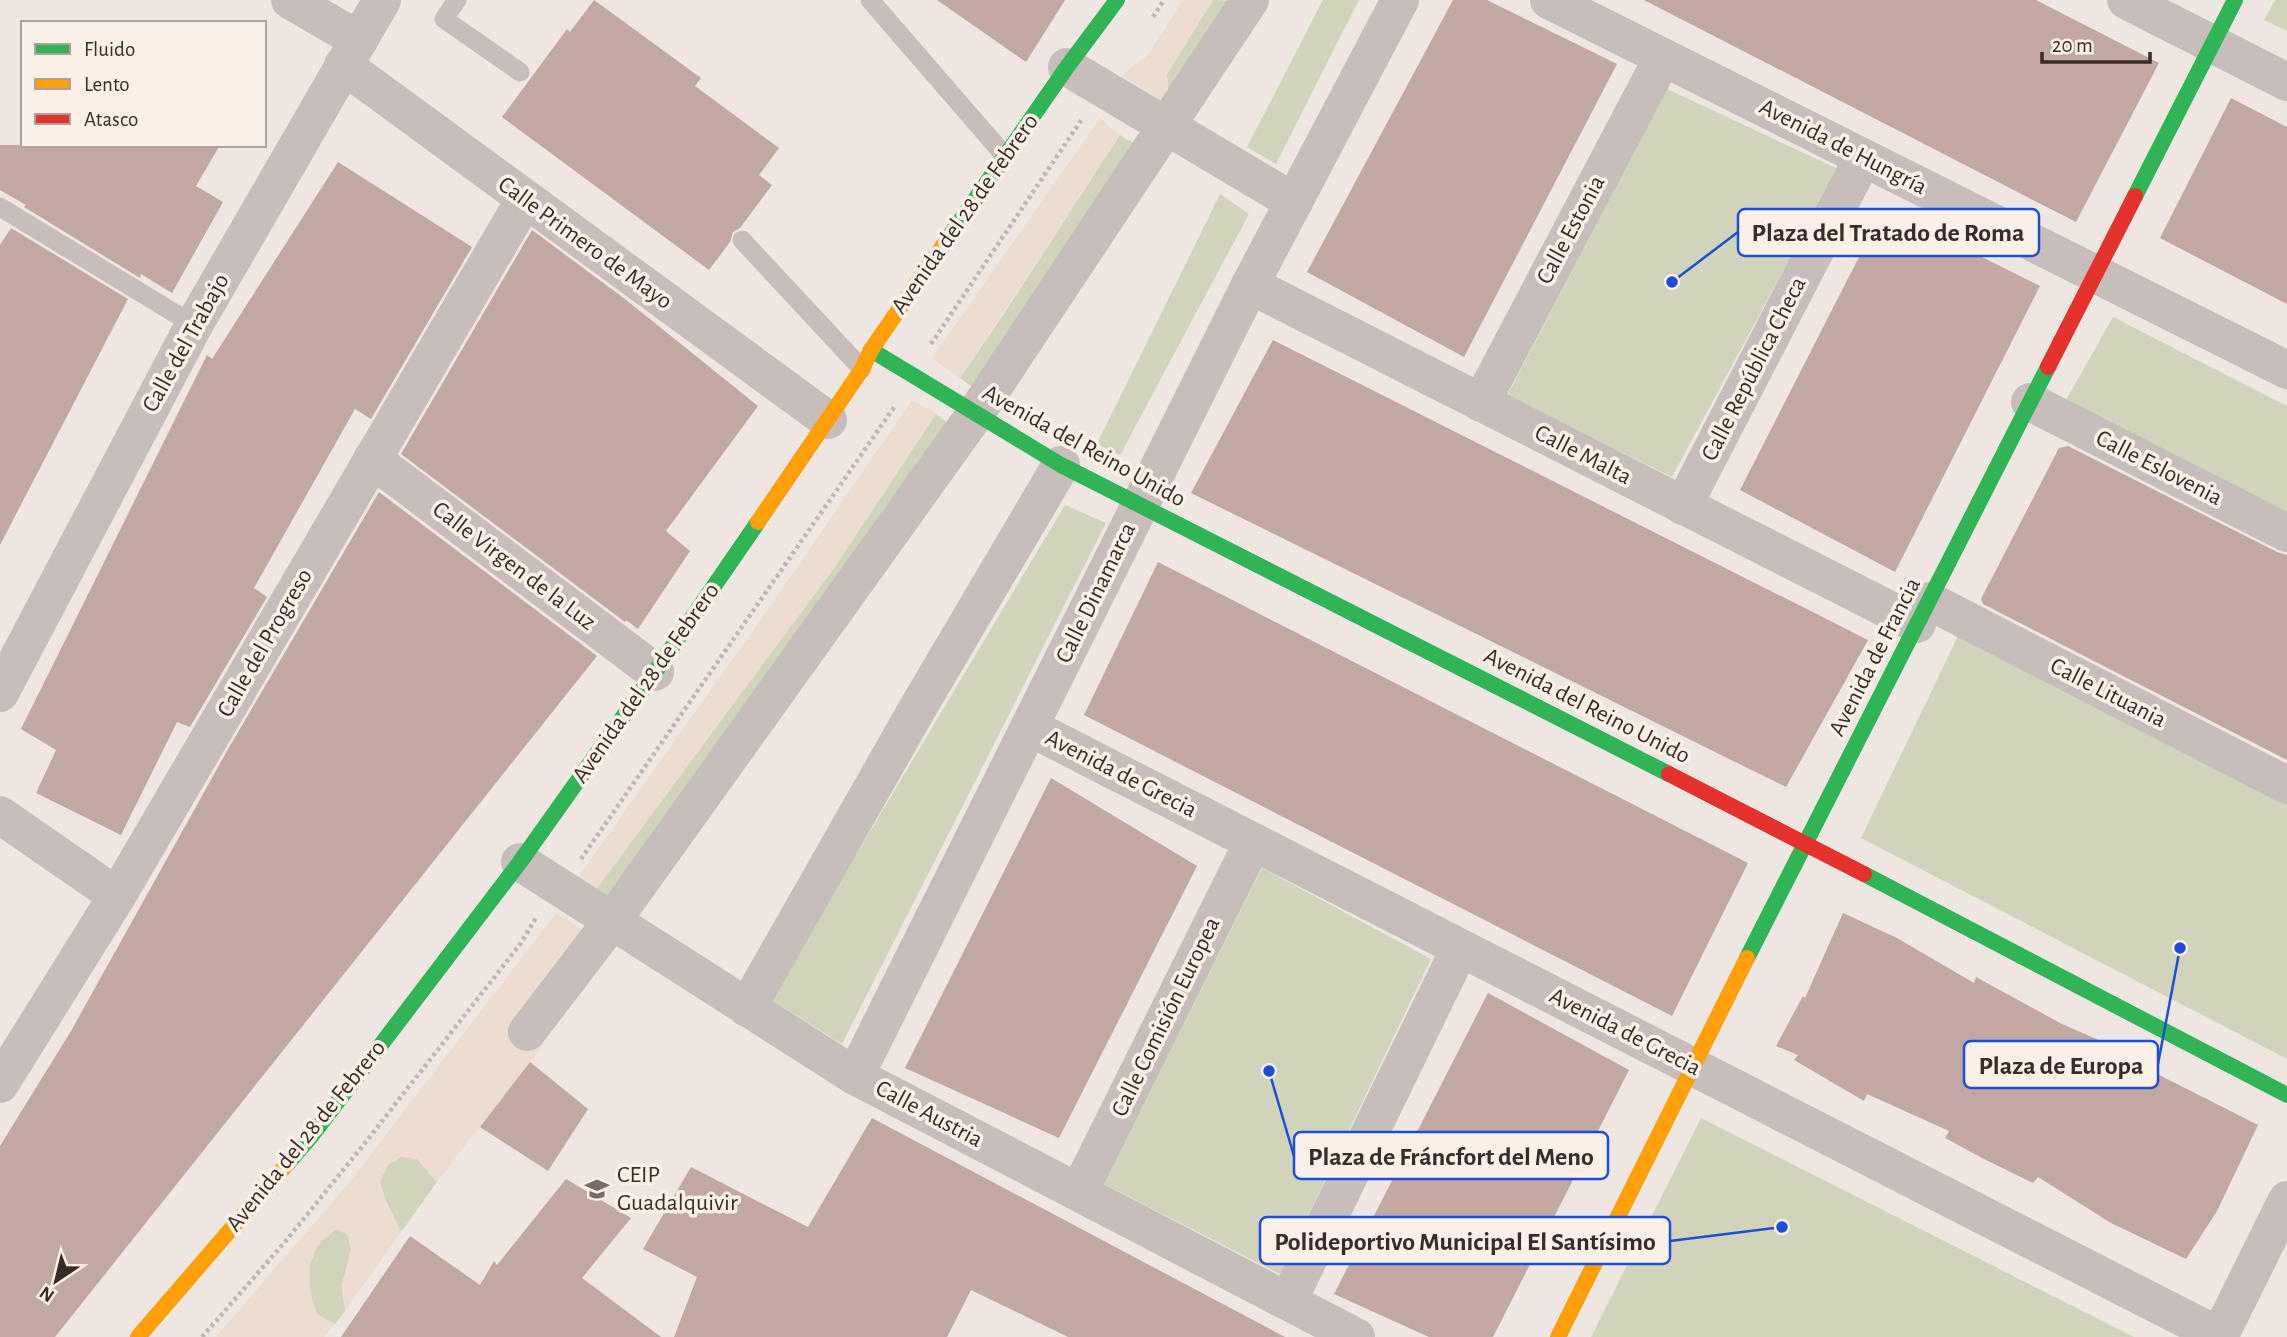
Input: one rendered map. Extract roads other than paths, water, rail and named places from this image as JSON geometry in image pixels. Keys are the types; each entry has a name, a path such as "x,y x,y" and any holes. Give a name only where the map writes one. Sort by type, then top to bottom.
{"street":[{"name":"Calle Primero de Mayo","path":"290,0 525,199 828,420"},
{"name":"Calle del Trabajo","path":"0,693 194,325 382,0"},
{"name":"Avenida del 28 de Febrero","path":"138,1337 313,1133 520,862 655,672 1005,156 1117,0"},
{"path":"527,1032 612,921 976,413 1250,0"},
{"name":"Calle Dinamarca","path":"855,1076 1250,285 1400,0"},
{"name":"Avenida de Hungría","path":"1549,0 2287,370"},
{"path":"2126,0 2287,82"},
{"name":"Avenida de Francia","path":"1558,1337 1692,1066 2235,0"},
{"name":"Calle Estonia","path":"1480,403 1663,57"},
{"path":"1067,67 1294,202"},
{"name":"Calle República Checa","path":"1683,506 1863,158"},
{"name":"Calle del Progreso","path":"0,1084 117,896 525,199"},
{"name":"Calle Malta","path":"1250,285 1683,506 1923,613"},
{"name":"Avenida del Reino Unido","path":"871,350 1061,465 1807,844 2287,1095"},
{"name":"Calle Eslovenia","path":"2030,402 2287,533"},
{"name":"Calle Virgen de la Luz","path":"372,459 655,672"},
{"path":"747,1008 916,711 1061,465"},
{"name":"Calle Lituania","path":"1923,613 2287,785"},
{"name":"Avenida de Grecia","path":"1030,727 2220,1337"},
{"path":"0,815 117,896"},
{"name":"Calle Comisión Europea","path":"1079,1192 1254,842"},
{"name":"Calle Austria","path":"520,862 855,1076 1356,1337"},
{"path":"1288,1301 1460,948"},
{"path":"2220,1337 2287,1200"}],"lane":[{"path":"457,0 444,19 520,72"},
{"path":"870,0 1005,156"},
{"path":"0,207 194,325"},
{"path":"742,240 862,369"}],"place":[{"name":"Plaza del Tratado de Roma","path":"1672,282"},
{"name":"Plaza de Europa","path":"2180,948"},
{"name":"Plaza de Fráncfort del Meno","path":"1269,1071"},
{"name":"CEIP Guadalquivir","path":"597,1189"},
{"name":"Polideportivo Municipal El Santísimo","path":"1782,1227"}]}
